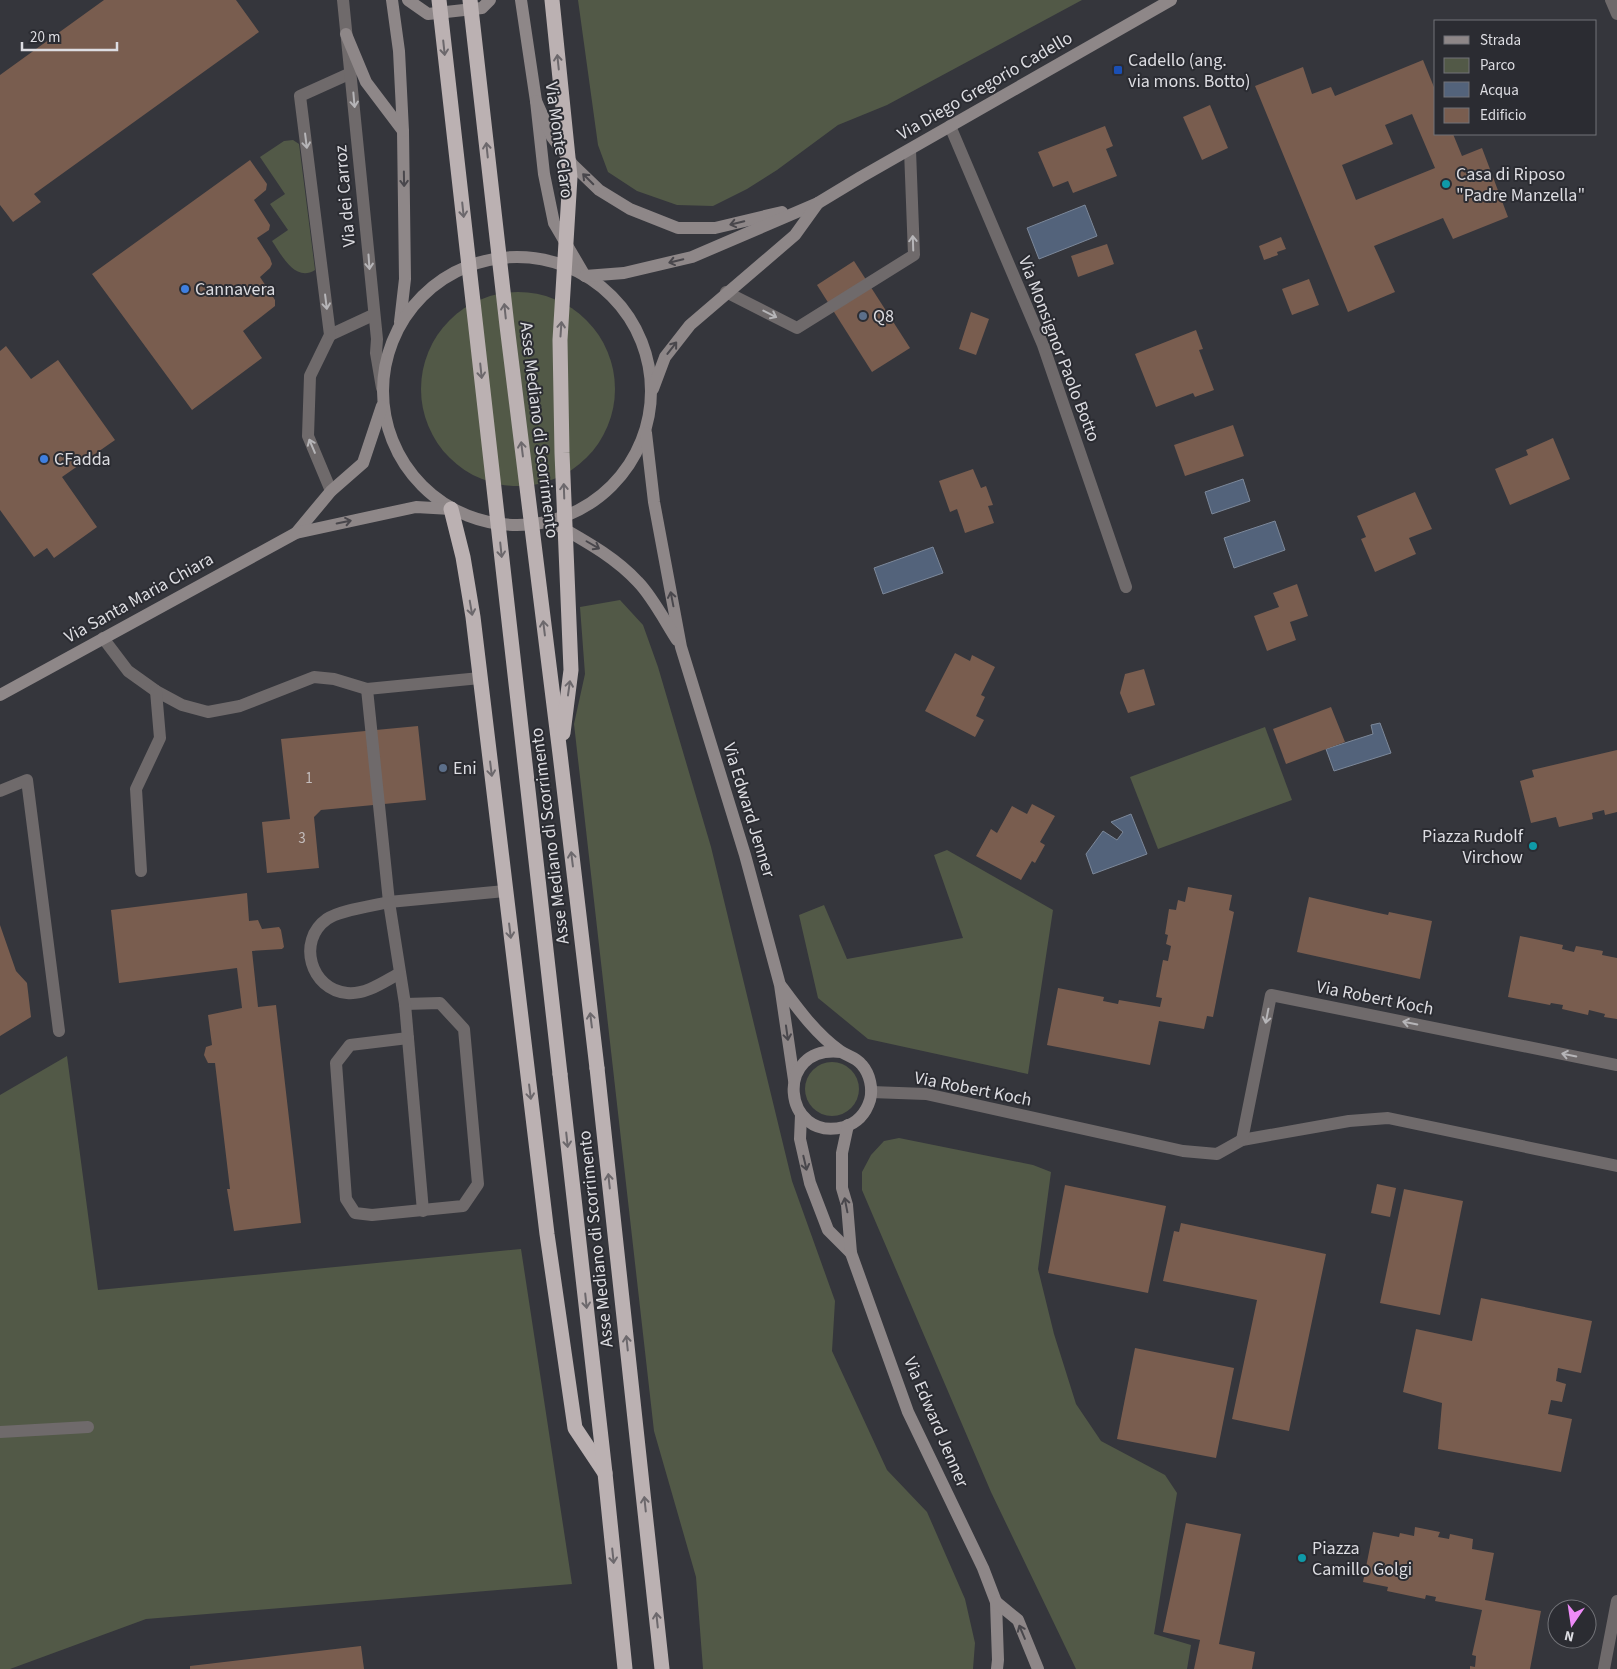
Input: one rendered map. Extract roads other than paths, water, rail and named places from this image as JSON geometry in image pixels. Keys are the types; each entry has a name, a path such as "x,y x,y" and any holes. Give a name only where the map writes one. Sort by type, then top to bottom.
{"highway":[{"name":"Asse Mediano di Scorrimento","path":"439,0 605,1473 624,1669"},
{"name":"Asse Mediano di Scorrimento","path":"470,0 508,336 560,754 662,1669"},
{"path":"552,0 570,177 560,340 562,453 571,670 560,754"},
{"path":"451,509 463,557 473,617 547,1234 575,1428 605,1473"}],"street":[{"name":"Via dei Carroz","path":"343,0 373,315 382,388"},
{"path":"392,0 399,51 403,130 405,279 400,324"},
{"path":"408,0 428,14 482,8 490,0"},
{"name":"Via Monte Claro","path":"521,0 536,101 544,174 554,223 586,276"},
{"name":"Via Diego Gregorio Cadello","path":"586,276 624,273 692,257 818,203 1171,0"},
{"path":"1612,0 1617,14"},
{"path":"346,34 366,82 403,130"},
{"path":"331,491 308,436 310,376 330,335 300,96 351,73"},
{"path":"536,101 552,137 574,165 599,190 630,209 678,228 715,228 818,203"},
{"name":"Via Monsignor Paolo Botto","path":"950,126 1043,345 1126,587"},
{"path":"726,292 797,328 914,255 910,150"},
{"name":"Via Diego Gregorio Cadello","path":"652,392 665,356 690,325 794,234 818,203"},
{"path":"521,256 549,260 586,276 602,286 623,308 639,334 649,362 652,392 650,412 646,430 635,455 620,478 600,497 576,512 551,521 517,526 483,521 451,509 431,495 420,484 400,458 389,436 382,388 386,355 400,324 416,300 438,281 464,267 492,259 521,256"},
{"path":"330,335 373,315"},
{"name":"Via Santa Maria Chiara","path":"296,533 331,491 363,463 383,404"},
{"name":"Via Edward Jenner","path":"646,430 654,502 681,647 745,856 780,985 794,1080"},
{"name":"Via Santa Maria Chiara","path":"0,695 296,533 416,506 451,509"},
{"name":"Via Edward Jenner","path":"551,521 601,550 640,583 681,647"},
{"path":"103,638 128,671 156,691 182,705 208,712 240,706 314,677 334,679 367,689 480,678"},
{"path":"367,689 389,902 405,1004 423,1211"},
{"path":"141,871 136,789 160,738 156,691"},
{"path":"0,791 27,780 59,1032"},
{"path":"400,973 366,990 347,994 330,988 316,975 310,955 310,945 314,935 326,920 335,915 389,902 505,891"},
{"name":"Via Edward Jenner","path":"780,985 807,1020 840,1052"},
{"name":"Via Robert Koch","path":"1242,1140 1271,995 1617,1065"},
{"path":"405,1004 440,1003 464,1028 478,1184 463,1206 372,1215 355,1213 346,1198 336,1063 350,1045 408,1038"},
{"path":"820,1052 840,1052 852,1057 862,1065 869,1076 871,1092 868,1106 863,1114 848,1126 836,1129 823,1128 811,1123 802,1115 795,1104 794,1080 800,1067 811,1056 820,1052"},
{"name":"Via Robert Koch","path":"871,1092 926,1094 1183,1151 1217,1154 1242,1140 1348,1121 1388,1118 1617,1166"},
{"name":"Via Edward Jenner","path":"802,1115 800,1139 810,1183 828,1230 851,1254"},
{"name":"Via Edward Jenner","path":"848,1126 842,1153 842,1188 847,1205 851,1254 908,1412 983,1568 996,1602 997,1669"},
{"path":"0,1432 88,1427"},
{"path":"1604,1669 1612,1653 1617,1601"},
{"name":"Via Edward Jenner","path":"996,1602 1018,1620 1038,1669"}],"water":[{"path":"1085,205 1097,236 1039,259 1027,228"},
{"path":"1243,479 1250,501 1212,514 1205,492"},
{"path":"1275,521 1285,550 1234,568 1224,538"},
{"path":"933,547 943,573 883,594 874,568"},
{"path":"1380,723 1391,753 1334,771 1326,749 1373,734 1371,725"},
{"path":"1131,814 1147,854 1093,874 1086,854 1103,831 1117,840 1123,832 1111,822"}],"place":[{"name":"Cadello (ang. via mons. Botto)","path":"1118,70"},
{"name":"Casa di Riposo \"Padre Manzella\"","path":"1446,184"},
{"name":"Cannavera","path":"185,289"},
{"name":"Q8","path":"863,316"},
{"name":"CFadda","path":"44,459"},
{"name":"Eni","path":"443,768"},
{"name":"Piazza Rudolf Virchow","path":"1533,846"},
{"name":"Piazza Camillo Golgi","path":"1302,1558"}]}
